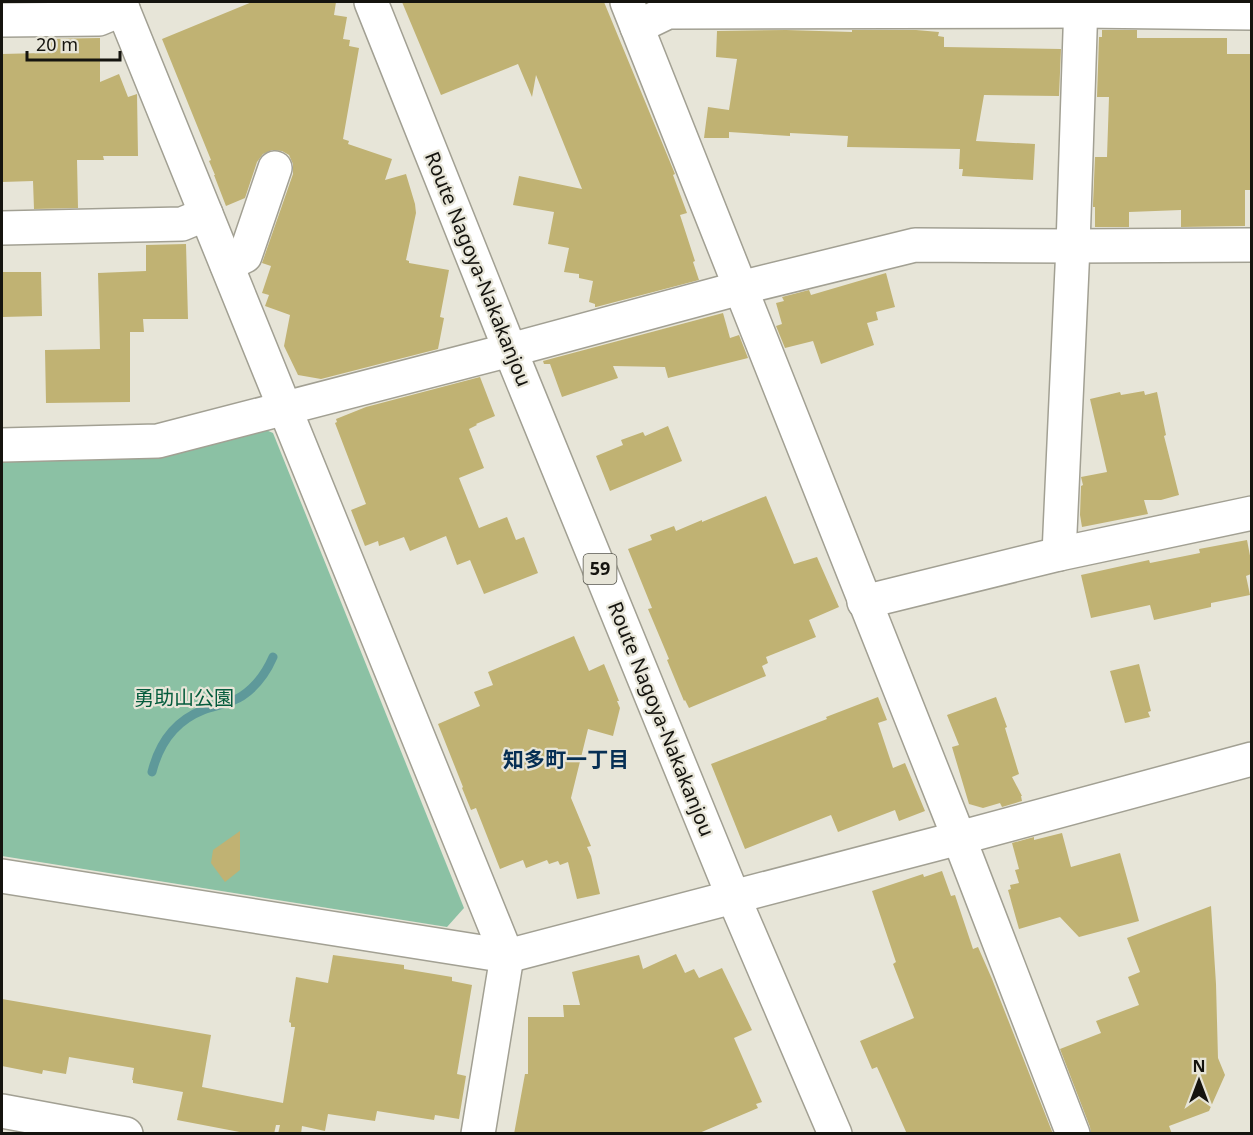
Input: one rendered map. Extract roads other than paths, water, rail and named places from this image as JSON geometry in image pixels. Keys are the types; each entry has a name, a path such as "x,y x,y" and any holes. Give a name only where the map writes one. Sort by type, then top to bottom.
{"street":[{"name":"Route Nagoya-Nakakanjou","path":"371,2 733,896 835,1134"},
{"path":"2,20 99,19 122,5 507,956 478,1134"},
{"path":"1059,554 1081,6"},
{"path":"1073,1134 959,838 632,14 1081,6 1251,13"},
{"path":"227,265 245,256 275,168"},
{"path":"2,228 183,224 206,214"},
{"path":"2,446 158,441 740,288 915,245 1251,245"},
{"path":"864,602 1059,554 1251,513"},
{"path":"2,876 507,956 1251,759"},
{"path":"2,1111 126,1134"}],"waterway":[{"path":"152,772 159,752 176,727 203,710 242,696 260,679 273,657"}],"district":[{"name":"知多町一丁目","path":"566,760"}],"park label":[{"name":"勇助山公園","path":"184,698"}]}
